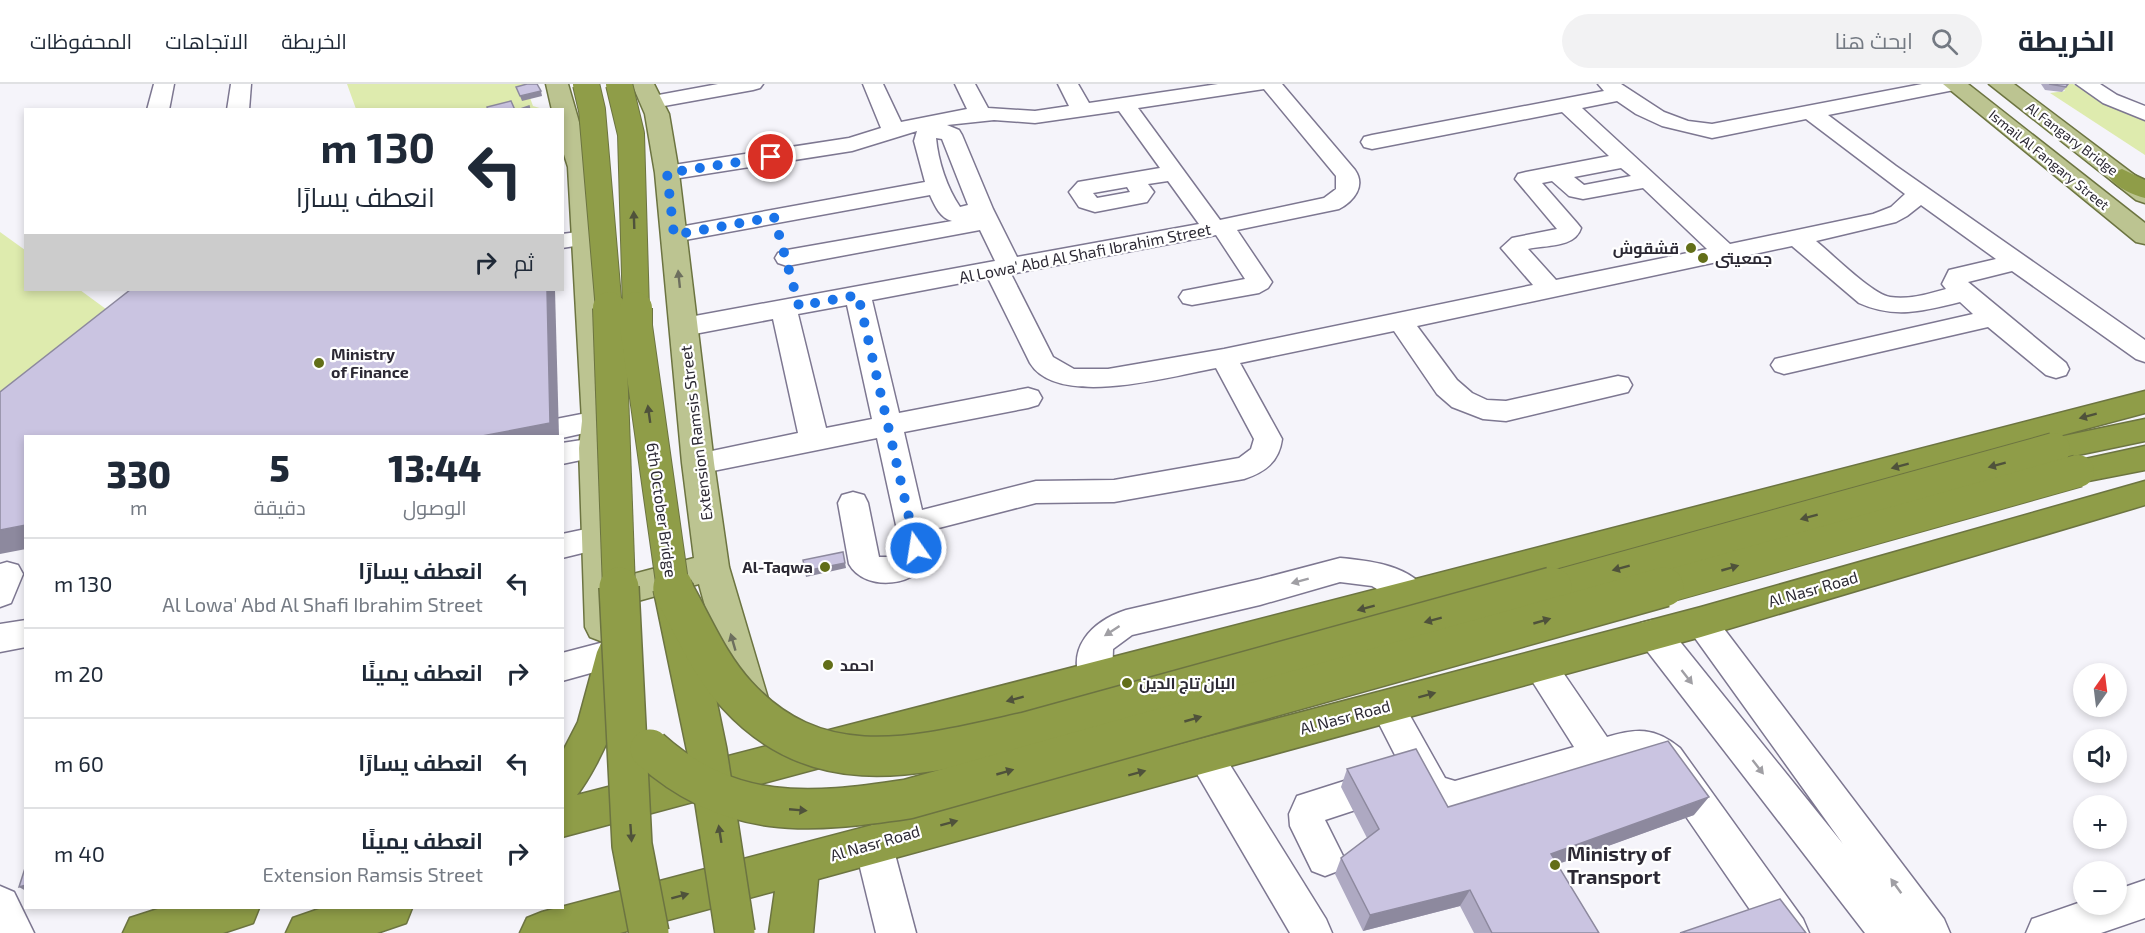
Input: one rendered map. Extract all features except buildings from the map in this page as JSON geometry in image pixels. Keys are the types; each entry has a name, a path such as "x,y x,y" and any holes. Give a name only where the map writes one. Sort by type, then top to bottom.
{"highway":[{"path":"586,84 592,110 610,320 612,643 624,717 632,845 649,933"},
{"name":"6th October Bridge","path":"619,84 632,134 636,326 673,590 707,751 735,933"},
{"path":"632,134 643,116 646,90"},
{"path":"2133,175 2145,190"},
{"path":"564,817 2145,402"},
{"path":"624,717 650,749 678,774 717,794 762,807 810,811 859,807 908,799 2066,460 2145,430"},
{"path":"673,590 719,671 736,695 757,716 786,736 817,751 850,757 888,757 922,753 1026,732 2066,460 2145,458"},
{"name":"Al Nasr Road","path":"565,930 873,843 1701,621 2145,493"},
{"path":"1507,571 1494,580 1488,594 1489,609 1498,626 1512,640 1531,650 1552,656 1556,660"},
{"path":"564,781 589,746 600,716 612,643"},
{"path":"1202,651 1222,655 1239,664 1253,678 1262,694 1264,711 1260,728 1249,742"},
{"path":"791,933 799,865"},
{"path":"145,933 228,909"},
{"path":"308,933 388,909"}],"main road":[{"path":"557,84 564,108"},
{"name":"Ismail Al Fangary Street","path":"1954,84 2145,236"},
{"name":"Al Fangary Bridge","path":"1976,84 2145,216"},
{"name":"Al Fangary Bridge","path":"2000,84 2133,175 2145,195"},
{"path":"2018,84 2133,175"},
{"name":"Extension Ramsis Street","path":"646,90 657,114 667,173 698,463 712,567 758,729 769,741 784,750 802,754"},
{"path":"564,109 580,167 574,240 596,434 601,597 612,643 595,698 574,738 564,750"},
{"path":"601,597 712,567"}],"street":[{"path":"158,108 164,84"},
{"path":"238,108 241,84"},
{"path":"646,90 753,84"},
{"path":"873,84 894,132"},
{"path":"965,84 980,114"},
{"path":"1068,84 1083,111"},
{"path":"1101,84 1219,227 1259,282 1250,287 1192,297"},
{"path":"667,173 842,146 918,124 980,114 1027,118 1261,84"},
{"name":"Al Lowa' Abd Al Shafi Ibrahim Street","path":"684,327 791,287 858,295 1219,227 1331,204 1345,197 1350,185 1347,175 1271,84"},
{"path":"1371,142 1566,104 1614,89 1653,116 1671,124 1712,131 1954,84"},
{"path":"2086,84 2110,99 2145,114"},
{"path":"2106,84 2145,105"},
{"path":"1566,104 1726,253"},
{"path":"1812,113 1918,193 2145,353"},
{"path":"984,215 952,213 938,187 924,138 928,132 939,130 951,135 984,215 1003,268 1043,363 1056,372 1072,378 1108,378 1224,358 1401,322 1888,218 1909,206 1918,193"},
{"path":"1551,290 1513,248 1521,243 1568,232 1566,225 1527,180 1557,172 1626,160"},
{"path":"1133,180 1174,172"},
{"path":"1557,172 1580,192 1648,180"},
{"path":"674,235 938,187"},
{"path":"791,287 984,215"},
{"path":"774,217 791,287 814,439"},
{"path":"1798,238 1878,303 1891,307 1902,306 1964,293"},
{"path":"2016,262 1958,276 1955,284 2056,369"},
{"path":"853,503 863,558 870,568 885,570 910,563 916,553 911,524 858,295"},
{"path":"1784,365 1993,318"},
{"path":"1401,322 1447,387 1462,400 1483,409 1506,411 1618,385"},
{"path":"911,524 1036,492 1113,491 1244,468 1258,462 1267,452 1268,440 1224,358"},
{"path":"698,463 1028,398"},
{"path":"558,435 596,434"},
{"path":"564,453 596,434"},
{"path":"564,546 600,538"},
{"path":"1095,677 1095,653 1099,642 1115,628 1340,570 1375,574 1390,580 1413,595"},
{"path":"1260,592 1281,630"},
{"path":"1701,621 1930,933"},
{"path":"0,638 24,633"},
{"path":"1653,633 1889,933"},
{"path":"564,665 612,643"},
{"path":"1556,660 1599,755"},
{"path":"1387,706 1432,790 1446,799 1632,745 1644,745 1662,755 1789,933"},
{"path":"1204,755 1312,933"},
{"path":"1325,858 1306,821 1310,808 1422,772"},
{"path":"873,843 896,933"},
{"path":"2046,933 2145,899"},
{"path":"0,905 14,933"}],"green space":[{"path":"347,84 525,84 533,106 540,108 356,108"},
{"path":"2060,84 2073,84 2111,106 2145,118 2145,155 2050,93 2065,91"},
{"path":"0,232 24,249 24,291 81,291 110,312 0,395"}],"place":[{"name":"قشقوش","path":"1691,248"},
{"name":"جمعيتى","path":"1703,258"},
{"name":"Ministry of Finance","path":"319,363"},
{"name":"Al-Taqwa","path":"825,567"},
{"name":"احمد","path":"828,665"},
{"name":"البان تاج الدين","path":"1127,683"},
{"name":"Ministry of Transport","path":"1555,865"}],"route":[{"path":"771,157 667,173 674,235 774,217 799,306 858,295 916,548"}]}
